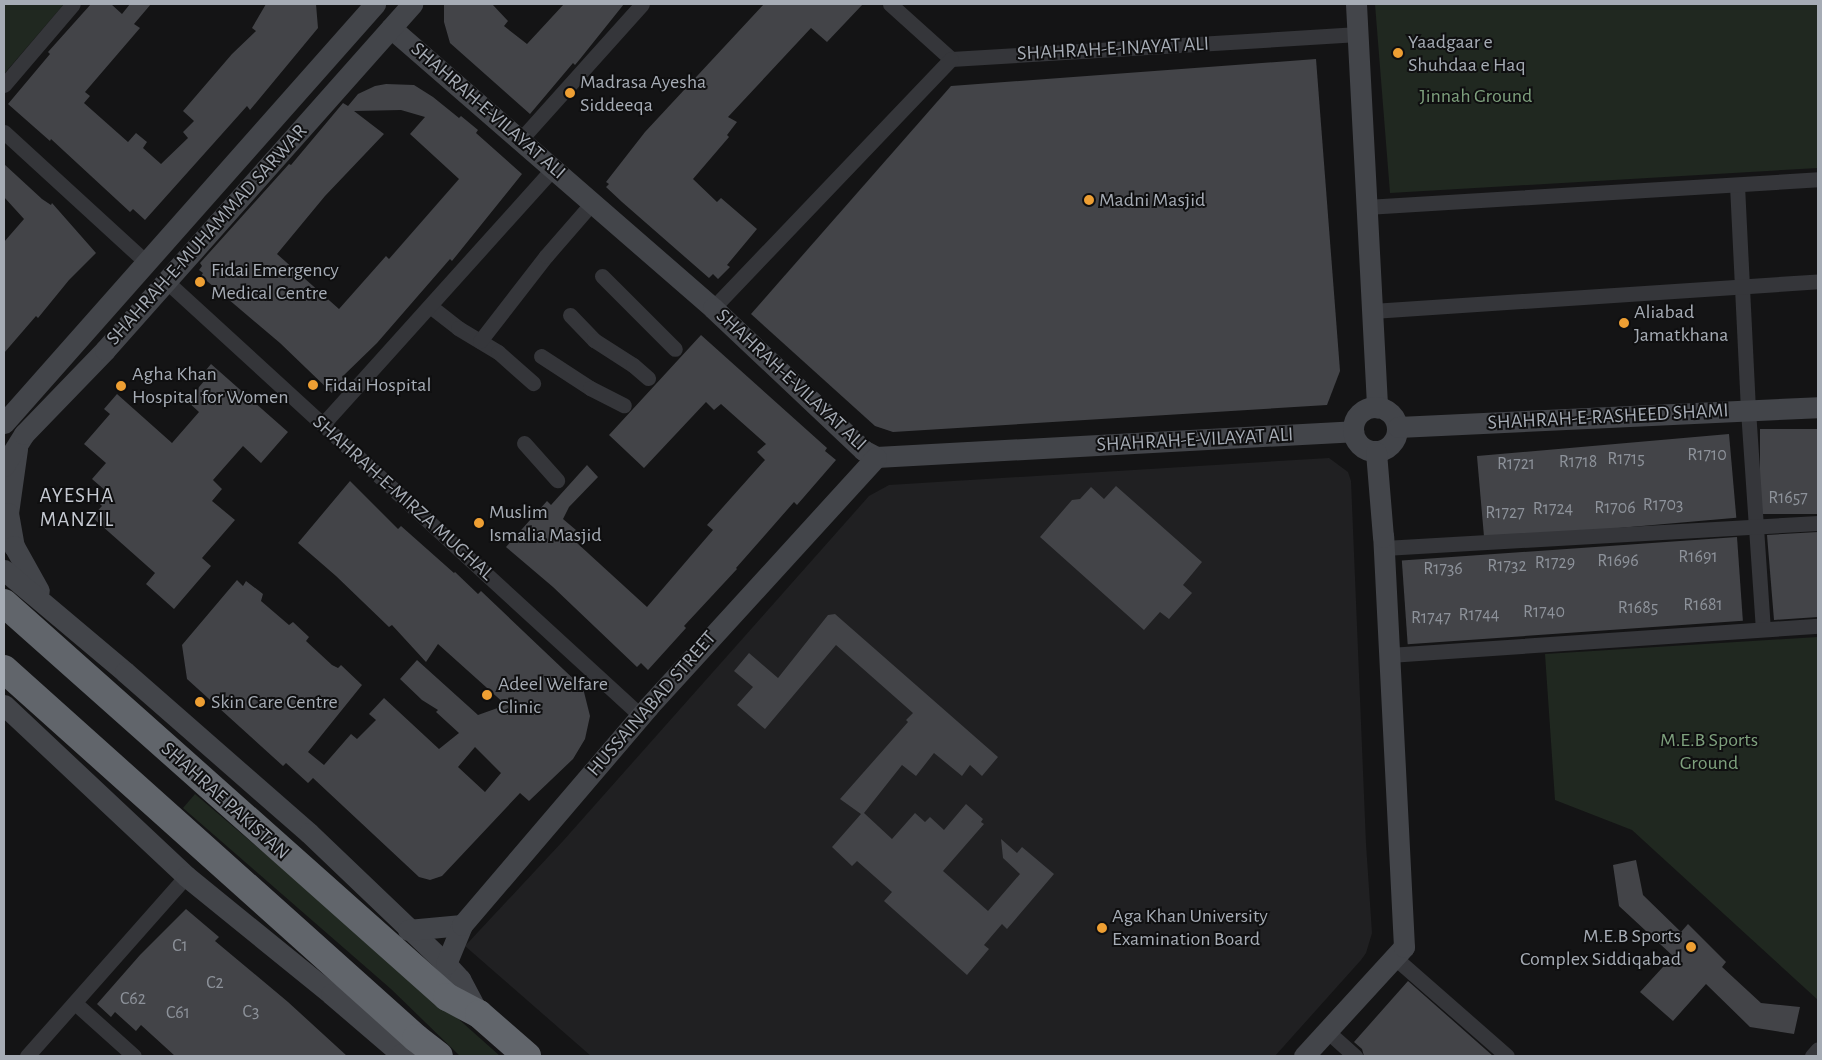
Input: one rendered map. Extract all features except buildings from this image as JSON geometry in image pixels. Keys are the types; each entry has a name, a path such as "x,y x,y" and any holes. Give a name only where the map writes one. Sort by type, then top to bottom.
{"highway":[{"name":"SHAHRAE PAKISTAN","path":"4,603 447,997 479,1014 527,1056"},
{"path":"4,669 412,1047 440,1056"}],"street":[{"path":"4,85 73,4"},
{"name":"SHAHRAH-E-MUHAMMAD SARWAR","path":"4,466 24,434 105,350 412,4"},
{"path":"520,139 642,4"},
{"path":"713,308 951,59 890,4"},
{"path":"1356,4 1377,407"},
{"name":"SHAHRAH-E-MUHAMMAD SARWAR","path":"4,423 147,264 371,5"},
{"name":"SHAHRAH-E-VILAYAT ALI","path":"391,28 713,308 853,440 876,457 1353,431"},
{"name":"SHAHRAH-E-INAYAT ALI","path":"951,59 1358,34"},
{"path":"4,132 147,264"},
{"path":"323,424 554,168"},
{"path":"1366,207 1818,179"},
{"path":"1737,185 1748,410 1762,628"},
{"path":"480,341 546,256 593,202"},
{"path":"602,276 675,349"},
{"name":"SHAHRAH-E-MIRZA MUGHAL","path":"166,281 640,715"},
{"path":"1372,311 1818,281"},
{"path":"430,306 458,328 498,352 533,383"},
{"path":"570,315 594,340 633,365 648,378"},
{"path":"541,356 590,388 624,405"},
{"path":"1377,407 1391,413 1398,427 1394,442 1383,451 1369,452 1358,444 1353,431 1353,424 1362,411 1377,407"},
{"name":"SHAHRAH-E-RASHEED SHAMI","path":"1398,427 1818,407"},
{"path":"524,443 558,480"},
{"path":"18,444 10,490 9,521 14,546 27,574 50,609"},
{"path":"1304,1056 1404,947 1384,548 1376,452"},
{"name":"HUSSAINABAD STREET","path":"446,964 462,925 640,715 876,457"},
{"path":"1384,548 1818,523"},
{"path":"4,570 309,833 408,930 446,964 460,979 479,1014"},
{"path":"1389,655 1762,628 1818,626"},
{"path":"4,705 80,779"},
{"path":"4,713 80,779 186,876 331,994 401,1054 412,1047"},
{"path":"27,1056 186,876"},
{"path":"408,930 462,925"},
{"path":"1394,957 1507,1056"},
{"path":"75,1003 134,1056"},
{"path":"1327,1031 1355,1056"},
{"path":"1812,1056 1818,1049"}],"shaded area":[{"path":"1329,458 1348,472 1351,481 1366,844 1372,933 1366,953 1361,960 1275,1056 591,1056 465,946 563,841 869,496 889,485"}],"green space":[{"path":"4,4 64,4 4,74"},
{"name":"Jinnah Ground","path":"1375,4 1818,4 1818,168 1390,193"},
{"name":"M.E.B Sports Ground","path":"1818,637 1818,1000 1632,830 1555,800 1545,654"},
{"path":"195,794 436,999 500,1056 460,1056 391,989 183,808"}],"place":[{"name":"Yaadgaar e Shuhdaa e Haq","path":"1398,53"},
{"name":"Madrasa Ayesha Siddeeqa","path":"570,93"},
{"name":"Madni Masjid","path":"1089,200"},
{"name":"Fidai Emergency Medical Centre","path":"200,282"},
{"name":"Aliabad Jamatkhana","path":"1624,323"},
{"name":"Fidai Hospital","path":"313,385"},
{"name":"Agha Khan Hospital for Women","path":"121,386"},
{"name":"Muslim Ismalia Masjid","path":"479,523"},
{"name":"Adeel Welfare Clinic","path":"487,695"},
{"name":"Skin Care Centre","path":"200,702"},
{"name":"Aga Khan University Examination Board","path":"1102,928"},
{"name":"M.E.B Sports Complex Siddiqabad","path":"1691,947"}],"district":[{"name":"AYESHA MANZIL","path":"77,508"}]}
